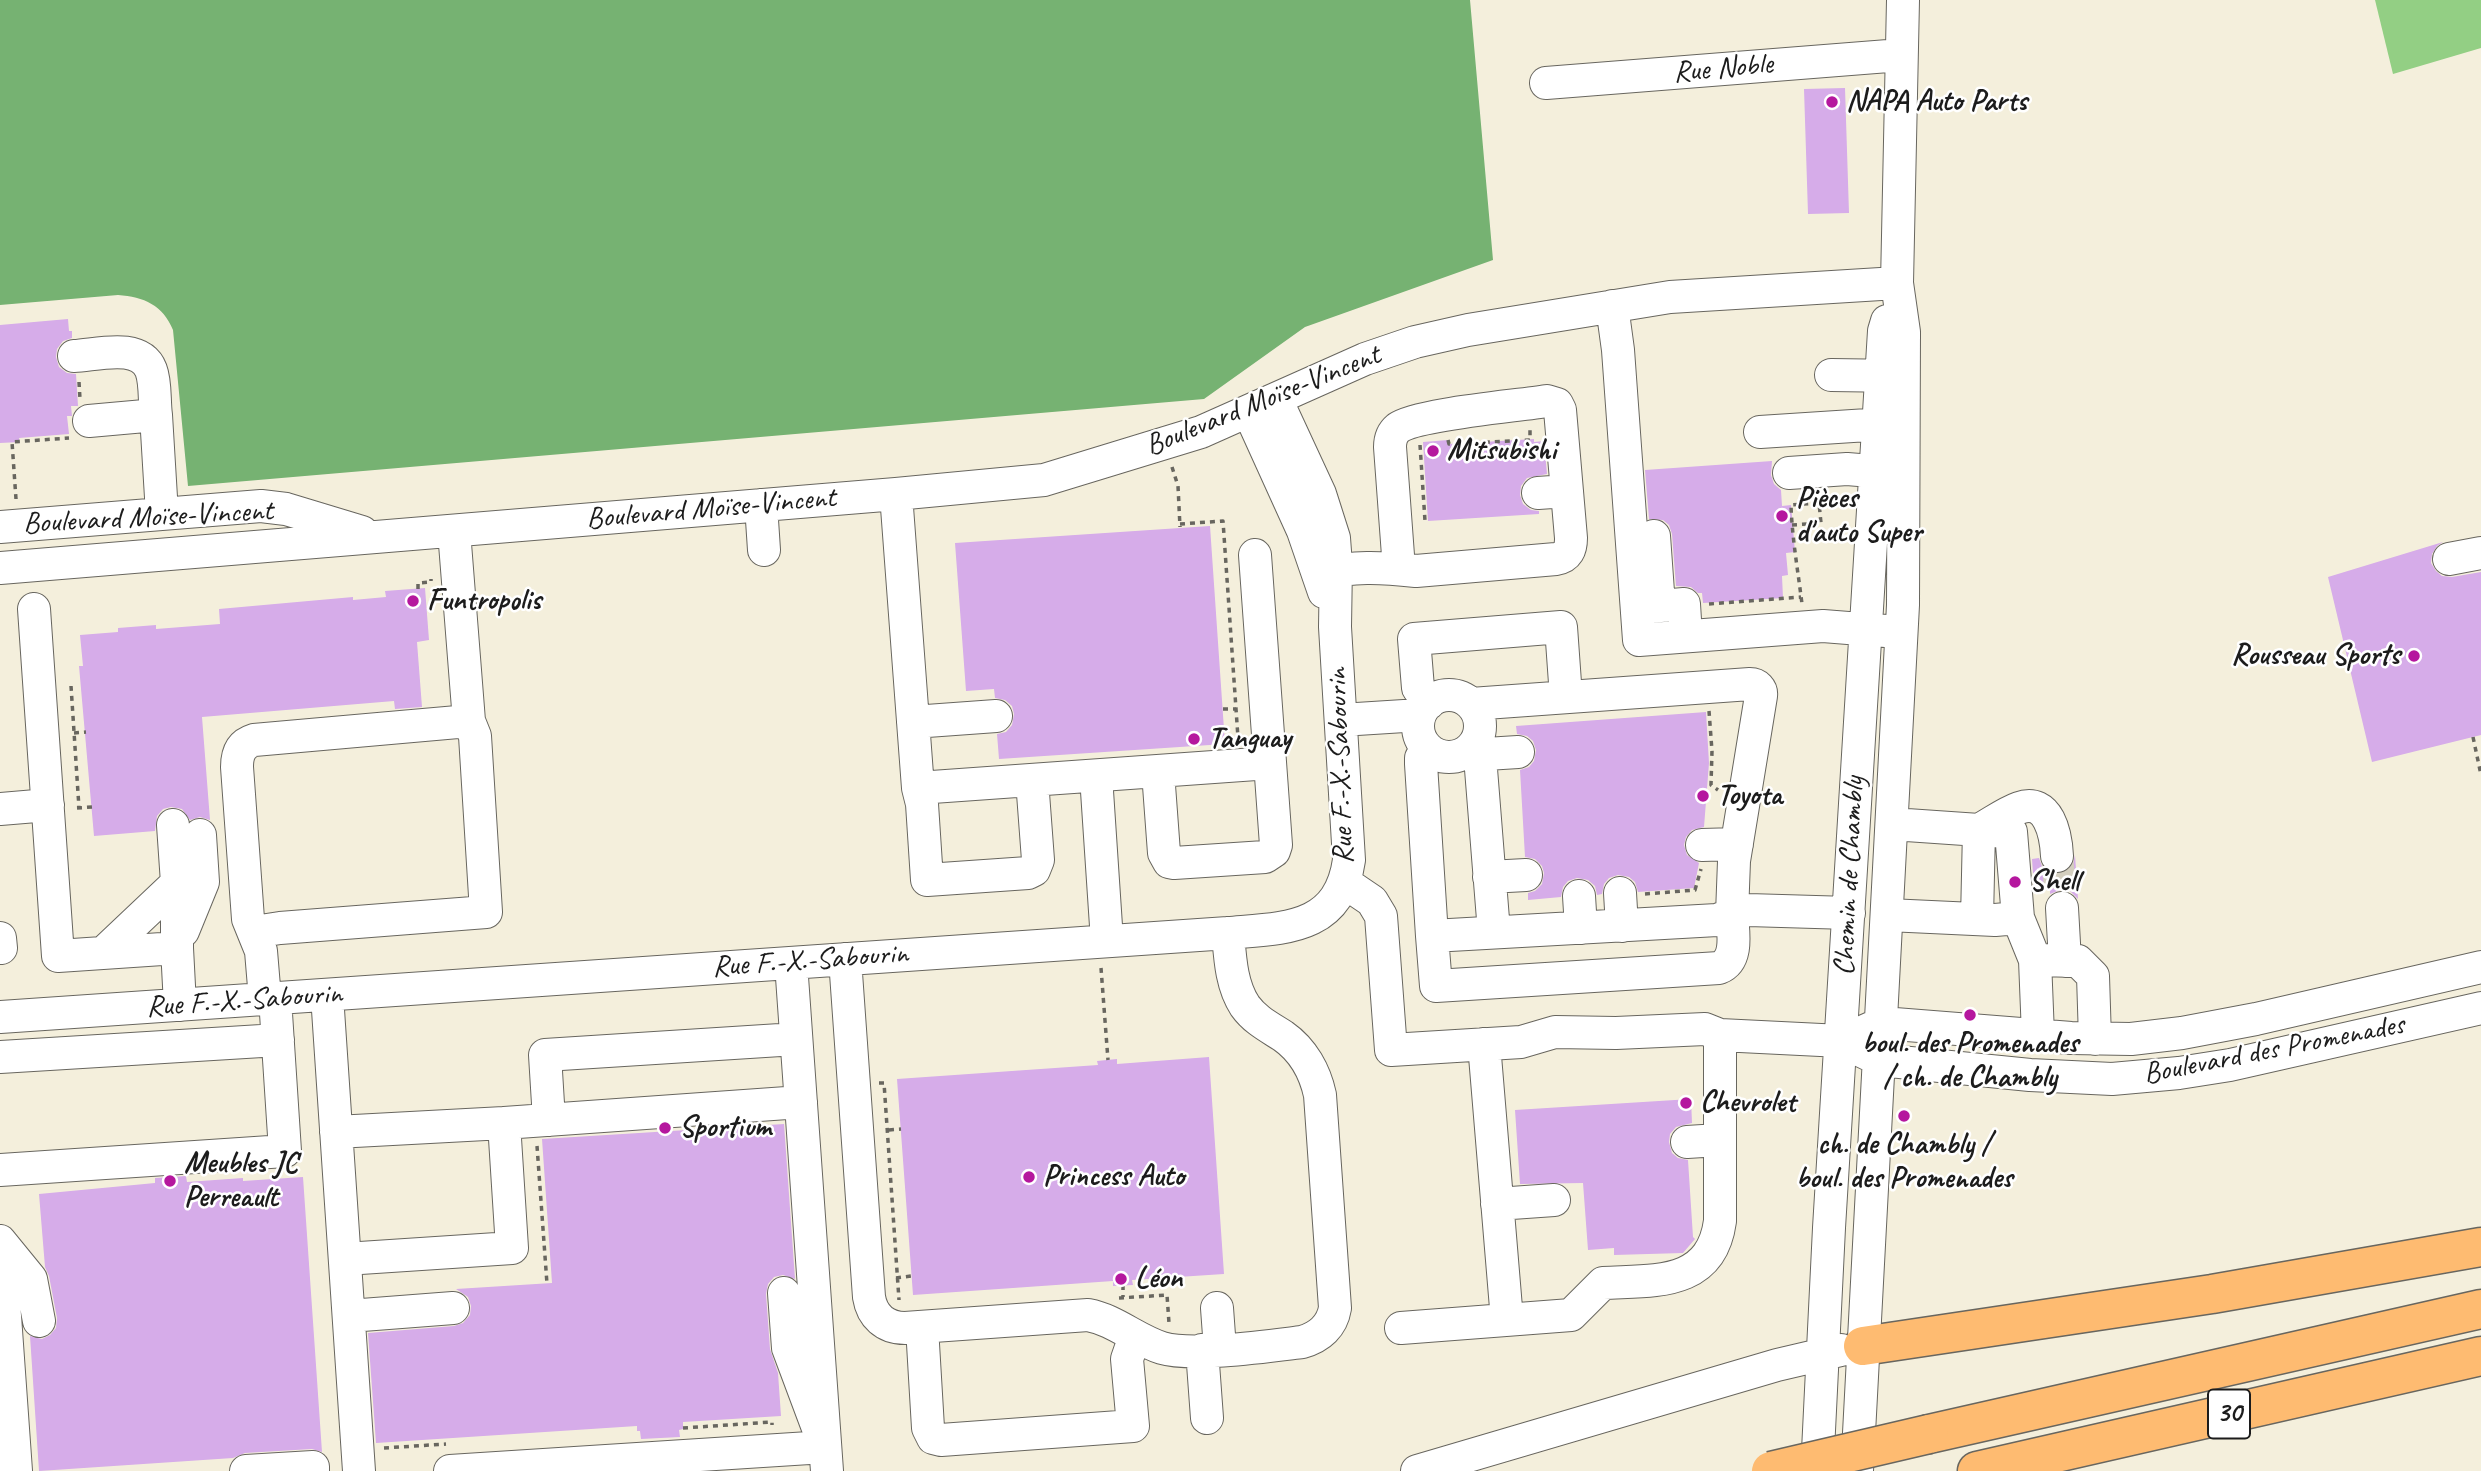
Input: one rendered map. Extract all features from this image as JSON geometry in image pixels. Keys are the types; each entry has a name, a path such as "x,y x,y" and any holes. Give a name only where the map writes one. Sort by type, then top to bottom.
{"highway":[{"path":"1863,1346 2212,1294 2481,1247"},
{"path":"1771,1471 2481,1309"},
{"name":"30","path":"1977,1471 2481,1356"}],"street":[{"name":"Chemin de Chambly","path":"1817,1471 1865,628 1889,473 1892,376 1884,331 1897,282 1903,0"},
{"name":"Rue Noble","path":"1546,83 1901,55"},
{"name":"Boulevard Moïse-Vincent","path":"0,568 1044,480 1181,439 1262,406 1341,369 1415,342 1489,325 1699,294 1897,282"},
{"path":"1612,306 1648,607"},
{"path":"77,371 128,353 145,360 152,374 162,514"},
{"path":"1831,375 1892,376"},
{"path":"1327,572 1373,566 1416,571 1560,559 1567,554 1571,546 1552,492 1560,410 1554,402 1423,419 1402,426 1393,433 1390,447 1399,569"},
{"name":"Rue F.-X.-Sabourin","path":"0,1017 845,959 1103,951 1291,927 1309,921 1331,903 1344,882 1349,860 1335,627 1327,572 1334,538 1325,506 1262,406"},
{"path":"83,423 156,415"},
{"path":"1760,432 1891,423"},
{"path":"1789,473 1847,469 1889,473"},
{"name":"Chemin de Chambly","path":"1857,1471 1902,633 1889,473"},
{"path":"897,494 927,880 1028,873 1034,870 1038,860 1032,780"},
{"path":"761,505 764,550"},
{"name":"Boulevard Moïse-Vincent","path":"8,516 162,514 272,507 376,536"},
{"path":"254,932 486,912 475,736 469,721 454,531"},
{"path":"1654,536 1648,607 1639,640 1696,625 1823,626 1902,633"},
{"path":"2449,559 2481,554"},
{"path":"1158,772 1164,853 1167,860 1174,863 1243,859 1269,856 1275,848 1255,555"},
{"path":"34,609 58,956 177,948"},
{"path":"1518,752 1475,752 1452,757 1442,756 1428,748 1420,735 1425,709 1418,688 1414,639 1561,627 1566,697"},
{"path":"1428,748 1421,758 1421,764 1436,986 1719,968 1727,964 1732,954 1734,861 1761,696 1759,687 1750,684 1471,704"},
{"path":"1341,720 1425,709 1438,697 1448,695 1463,698 1471,704 1480,723 1475,752 1481,769 1494,932"},
{"path":"913,722 996,716"},
{"path":"0,1170 285,1151 278,1040 261,951 248,919 237,759 243,746 254,740 469,721"},
{"path":"918,788 1270,763"},
{"path":"1096,776 1103,951"},
{"path":"0,809 47,805"},
{"path":"1979,830 2021,807 2031,807 2043,812 2053,825 2057,856"},
{"path":"1892,824 2011,832 2018,918 2050,961"},
{"path":"177,948 203,882 186,830 177,883 177,948 180,1005"},
{"path":"1978,919 1979,830"},
{"path":"1706,857 1737,844"},
{"path":"1489,877 1526,875"},
{"path":"1344,882 1372,901 1381,916 1391,1050 1521,1042 1555,1032 1616,1033 1705,1028 1720,1035 1841,1041"},
{"path":"103,953 177,883"},
{"path":"1622,926 1627,894"},
{"path":"1579,896 1581,928"},
{"path":"2038,1035 2062,908"},
{"path":"1432,936 1717,920 1748,910 1849,913"},
{"path":"1888,915 2018,918"},
{"path":"845,959 870,1302 878,1318 899,1328 1088,1315 1099,1317 1135,1336 1171,1350 1211,1350 1309,1340 1324,1331 1335,1308 1319,1088 1298,1049 1254,1017 1242,1002 1233,976 1228,933"},
{"path":"0,938 1,948"},
{"path":"2050,961 2078,961 2093,976 2095,1039"},
{"path":"791,963 826,1459"},
{"name":"Boulevard des Promenades","path":"1841,1041 1882,1023 2095,1039 2131,1039 2206,1029 2481,967"},
{"path":"327,995 359,1471"},
{"name":"Boulevard des Promenades","path":"1841,1041 1880,1060 2068,1078 2156,1076 2239,1063 2481,1008"},
{"path":"1401,1328 1571,1315 1603,1283 1661,1279 1681,1275 1696,1268 1710,1251 1719,1228 1720,1035"},
{"path":"543,1132 545,1055 796,1039"},
{"path":"0,1057 278,1040"},
{"path":"1484,1044 1507,1320"},
{"path":"336,1132 504,1123 543,1132 801,1102"},
{"path":"345,1259 512,1248 504,1123"},
{"path":"1687,1142 1719,1140"},
{"path":"1497,1204 1554,1200"},
{"path":"0,1243 31,1279 39,1321"},
{"path":"0,1243 16,1471"},
{"path":"784,1293 788,1348 826,1459"},
{"path":"349,1316 453,1308"},
{"path":"1207,1418 1211,1350 1217,1308"},
{"path":"922,1327 928,1428 933,1438 941,1440 1133,1426 1127,1359 1135,1336"},
{"path":"1417,1471 1777,1365 1863,1346"},
{"path":"450,1471 826,1459"},
{"path":"247,1471 313,1467 313,1471"}],"path":[{"path":"8,516 12,442 83,423 77,371"},
{"path":"1440,441 1448,440 1449,444 1530,440 1529,418"},
{"path":"1416,522 1425,522 1419,442 1423,442"},
{"path":"1168,456 1178,486 1180,525 1223,521 1238,746"},
{"path":"1792,525 1821,523 1819,503 1791,505 1792,525 1802,609"},
{"path":"430,568 432,594"},
{"path":"418,589 418,583 431,582"},
{"path":"1696,625 1706,604 1801,597"},
{"path":"71,686 79,808"},
{"path":"1223,709 1236,709"},
{"path":"1709,710 1711,785 1717,788 1718,796"},
{"path":"74,733 86,732"},
{"path":"2473,737 2481,775"},
{"path":"1627,894 1695,891 1706,857"},
{"path":"1103,951 1108,1060"},
{"path":"884,1083 899,1301"},
{"path":"888,1131 901,1129"},
{"path":"543,1132 547,1284"},
{"path":"898,1277 911,1276"},
{"path":"1111,1298 1167,1295 1167,1300"},
{"path":"683,1427 772,1422"}],"green space":[{"path":"0,0 1470,0 1493,260 1305,327 1204,399 188,486 173,330 158,308 144,300 118,295 0,305"},
{"path":"2375,0 2481,0 2481,48 2393,74"}],"building":[{"path":"1845,88 1849,213 1808,214 1804,89"},
{"path":"68,319 72,338 63,341 57,349 56,357 59,367 67,373 76,374 78,406 71,406 72,416 67,416 69,434 19,438 20,442 0,443 0,325"},
{"path":"1534,439 1534,442 1544,441 1547,474 1527,478 1521,486 1520,495 1523,504 1531,510 1539,511 1539,514 1428,521 1423,442 1448,440 1449,444"},
{"path":"1772,461 1771,475 1774,484 1781,490 1782,506 1791,505 1795,552 1786,553 1788,575 1782,576 1783,598 1703,603 1702,593 1691,587 1676,586 1672,534 1669,525 1663,520 1649,519 1645,470"},
{"path":"1210,526 1225,744 999,759 997,734 1006,732 1012,725 1014,714 1012,706 1005,700 995,698 994,689 966,691 955,543"},
{"name":"Rousseau Sports","path":"2443,542 2432,554 2431,563 2442,576 2481,572 2481,735 2372,762 2328,577"},
{"path":"425,588 429,640 417,642 422,707 395,709 394,701 202,717 210,820 200,817 190,820 182,809 171,807 163,809 157,816 155,831 94,836 79,666 83,666 80,635 156,625 156,629 220,624 219,609 353,597 353,600 386,597 385,591"},
{"path":"1706,712 1709,763 1704,827 1692,830 1684,845 1687,855 1699,863 1694,888 1638,892 1635,882 1629,877 1618,875 1609,878 1604,884 1602,894 1597,895 1595,886 1588,880 1577,878 1568,881 1563,887 1561,897 1528,900 1528,893 1535,891 1542,884 1544,873 1542,866 1535,859 1525,857 1520,770 1529,767 1534,761 1536,750 1533,741 1527,736 1517,734 1516,726"},
{"path":"2075,855 2078,899 2070,891 2060,890 2050,894 2050,887 2034,888 2032,859 2039,858 2042,866 2049,872 2059,874 2068,871"},
{"path":"1209,1057 1224,1274 1132,1280 1133,1285 1113,1286 1113,1281 913,1295 897,1079 1098,1065 1097,1061 1117,1059 1117,1064"},
{"path":"1691,1099 1692,1123 1676,1127 1670,1134 1669,1142 1672,1153 1678,1158 1688,1160 1695,1239 1683,1253 1614,1255 1614,1248 1588,1250 1583,1183 1520,1184 1515,1110"},
{"path":"784,1124 795,1279 783,1275 774,1277 768,1284 766,1294 770,1349 778,1373 781,1416 683,1422 683,1429 679,1430 680,1437 641,1439 637,1426 376,1443 368,1333 463,1323 470,1315 471,1306 468,1297 456,1289 552,1283 542,1139"},
{"path":"186,1176 187,1182 303,1177 322,1452 312,1449 245,1453 233,1458 39,1471 30,1336 42,1339 50,1335 56,1328 57,1318 45,1267 39,1194 155,1183 155,1178"}],"tunnel":[{"path":"2057,856 2062,908"}],"place":[{"name":"NAPA Auto Parts","path":"1832,102"},
{"name":"Mitsubishi","path":"1433,451"},
{"name":"Pièces d'auto Super","path":"1782,516"},
{"name":"Funtropolis","path":"413,601"},
{"name":"Rousseau Sports","path":"2414,656"},
{"name":"Tanguay","path":"1194,739"},
{"name":"Toyota","path":"1703,796"},
{"name":"Shell","path":"2015,882"},
{"name":"boul. des Promenades / ch. de Chambly","path":"1970,1015"},
{"name":"Chevrolet","path":"1686,1103"},
{"name":"ch. de Chambly / boul. des Promenades","path":"1904,1116"},
{"name":"Sportium","path":"665,1128"},
{"name":"Princess Auto","path":"1029,1177"},
{"name":"Meubles JC Perreault","path":"170,1181"},
{"name":"Léon","path":"1121,1279"}]}
